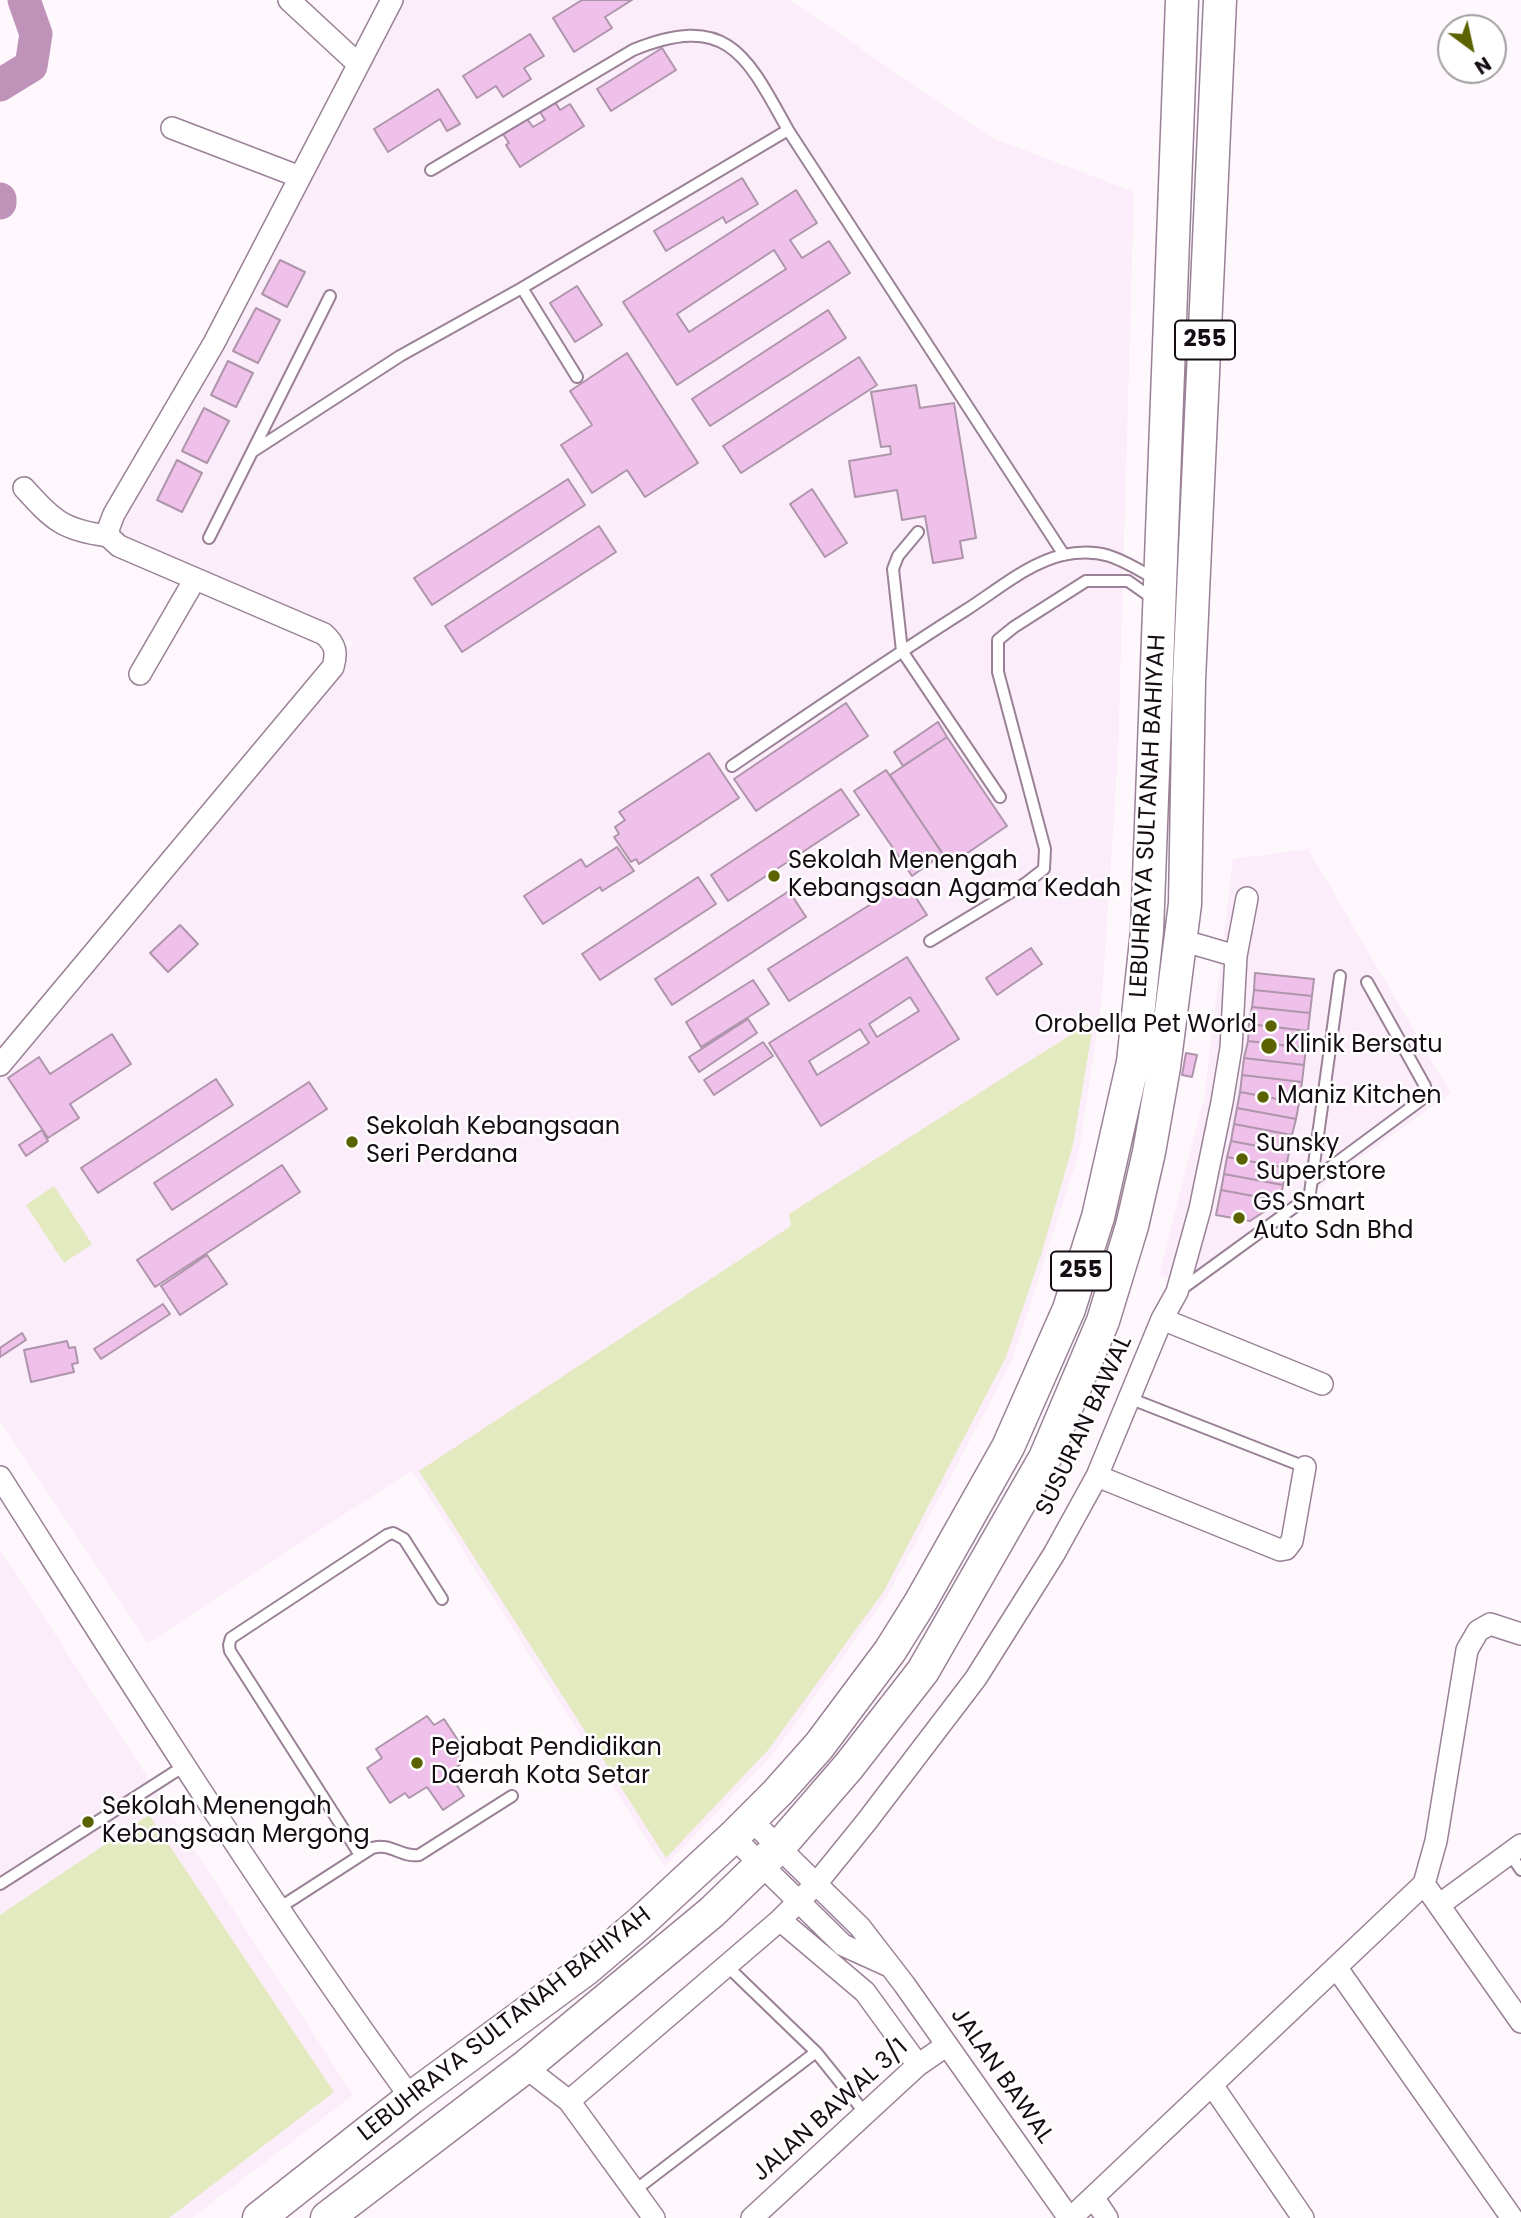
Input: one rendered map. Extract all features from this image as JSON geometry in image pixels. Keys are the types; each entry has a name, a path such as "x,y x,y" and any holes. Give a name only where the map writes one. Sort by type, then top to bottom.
{"main road":[{"name":"LEBUHRAYA SULTANAH BAHIYAH","path":"259,2218 411,2098 586,1969 742,1829 819,1746 890,1651 920,1602 1008,1447 1069,1309 1098,1217 1133,1062 1149,902 1182,0"},
{"name":"LEBUHRAYA SULTANAH BAHIYAH","path":"327,2218 525,2067 712,1912 770,1856 849,1766 923,1671 1045,1458 1076,1389 1103,1321 1132,1226 1164,1067 1185,904 1189,680 1220,0"}],"street":[{"path":"289,0 357,64"},
{"path":"108,536 114,514 214,343 392,0"},
{"path":"172,128 300,177"},
{"path":"0,1065 334,667 337,655 332,642 324,634 119,546 108,536 81,532 51,518 24,488"},
{"path":"140,674 195,579"},
{"name":"SUSURAN BAWAL","path":"569,2101 780,1920 816,1884 976,1678 1054,1554 1097,1476 1162,1319 1177,1292 1200,1209 1224,1088 1231,1048 1237,956 1247,898"},
{"path":"1181,940 1237,956"},
{"path":"1162,1319 1322,1384"},
{"path":"1097,1476 1280,1550 1286,1549 1292,1541 1305,1466"},
{"path":"0,1477 184,1766 411,2098"},
{"path":"1070,2218 1424,1884 1436,1841 1467,1650 1478,1631 1490,1624 1521,1634"},
{"name":"JALAN BAWAL","path":"742,1829 770,1856 816,1884 860,1927 1070,2218"},
{"name":"JALAN BAWAL","path":"770,1856 799,1901 843,1945 889,1966"},
{"path":"1439,1905 1517,1856"},
{"path":"1424,1884 1521,2022"},
{"path":"780,1920 865,1992 918,2065"},
{"path":"1336,1967 1512,2218"},
{"name":"JALAN BAWAL 3/1","path":"752,2218 918,2065 947,2045"},
{"path":"525,2067 569,2101 654,2218"},
{"path":"1212,2085 1303,2218"},
{"path":"1093,2197 1107,2218"}],"lane":[{"path":"431,170 633,50 657,40 692,34 729,46 745,58 788,130 1063,555"},
{"path":"252,452 400,356 522,288 788,130"},
{"path":"522,288 577,377"},
{"path":"209,538 330,296"},
{"path":"918,532 898,556 893,569 902,651 1000,797"},
{"path":"732,766 902,651 1019,575 1047,560 1086,552 1110,554 1159,592"},
{"path":"930,941 1026,883 1044,869 1045,849 998,672 998,640 1086,581 1128,582 1159,592"},
{"path":"1177,1292 1310,1194 1340,976"},
{"path":"1313,1180 1426,1094 1425,1086 1367,982"},
{"path":"1129,1398 1305,1466"},
{"path":"360,1855 230,1651 229,1645 231,1639 393,1533 404,1539 442,1599"},
{"path":"0,1884 184,1766"},
{"path":"279,1908 372,1848 383,1846 410,1856 419,1855 512,1796"},
{"path":"726,1965 816,2052 865,2113"},
{"path":"634,2191 816,2052"}],"shaded area":[{"name":"Sekolah Menengah Kebangsaan Agama Kedah","path":"386,0 790,0 990,137 1134,192 1118,755 1102,997 1079,1153 1012,1361 889,1593 774,1753 664,1867 412,1470 148,1643 0,1421 0,1061 293,729 353,642 110,534"},
{"path":"1308,849 1451,1093 1183,1285 1159,1275 1204,1098 1233,859"},
{"name":"Sekolah Menengah Kebangsaan Mergong","path":"0,1549 353,2095 192,2218 0,2218"}],"green space":[{"path":"1094,1020 1073,1145 1041,1255 1006,1357 884,1591 769,1749 666,1858 419,1471 791,1226 789,1214"},
{"path":"54,1186 92,1244 64,1263 26,1205"},
{"name":"Sekolah Menengah Kebangsaan Mergong","path":"149,1815 334,2092 169,2218 0,2218 0,1915"}],"building":[{"path":"582,0 632,0 605,17 612,28 574,52 553,18"},
{"path":"530,34 544,56 524,68 531,79 503,97 496,86 477,98 463,76"},
{"path":"662,48 676,70 611,111 597,89"},
{"path":"438,89 460,124 447,131 440,119 388,152 374,129"},
{"path":"555,102 560,110 570,104 584,126 520,167 506,145 509,143 503,134 527,119 533,127 545,120 540,112"},
{"path":"742,178 758,204 726,223 723,217 666,251 654,231"},
{"path":"796,190 817,223 790,240 802,258 829,241 850,273 677,385 623,302","holes":["774,250 786,269 689,332 677,314"]},
{"path":"280,260 305,272 287,307 262,294"},
{"path":"577,286 602,325 575,342 550,303"},
{"path":"256,308 280,320 258,363 233,351"},
{"path":"828,310 846,338 710,426 692,399"},
{"path":"627,353 698,463 645,497 627,470 592,493 561,445 592,425 570,391"},
{"path":"859,357 877,385 741,473 723,446"},
{"path":"228,361 253,373 236,407 211,395"},
{"path":"916,385 920,408 954,403 976,538 960,541 963,558 933,563 925,516 902,520 897,490 855,497 849,461 891,454 890,446 881,447 871,392"},
{"path":"204,408 229,421 207,463 182,451"},
{"path":"177,460 202,473 182,512 157,500"},
{"path":"568,479 585,505 432,605 414,578"},
{"path":"812,489 847,543 825,557 790,504"},
{"path":"599,526 616,552 462,652 445,626"},
{"path":"846,703 868,736 756,811 734,779"},
{"path":"938,722 947,737 903,766 894,752"},
{"path":"947,737 1007,826 950,865 890,775"},
{"path":"709,753 739,798 639,864 636,859 631,862 614,837 619,834 615,827 625,820 619,812"},
{"path":"886,770 943,854 912,876 854,791"},
{"path":"841,789 859,815 728,901 711,875"},
{"path":"617,847 634,871 602,891 600,887 543,924 524,896 581,859 586,867"},
{"path":"698,877 716,904 600,980 582,954"},
{"path":"906,882 927,915 789,1001 768,969"},
{"path":"789,891 806,917 672,1005 655,979"},
{"path":"180,925 198,944 168,972 150,953"},
{"path":"1031,948 1042,964 997,995 986,978"},
{"path":"907,957 959,1039 821,1126 769,1043","holes":["910,997 919,1011 877,1037 869,1024","860,1029 869,1043 817,1075 809,1061"]},
{"path":"1255,973 1314,979 1312,996 1254,990"},
{"path":"753,980 769,1004 701,1047 686,1022"},
{"path":"1254,990 1312,996 1310,1013 1252,1007"},
{"path":"1252,1007 1310,1013 1308,1031 1249,1024"},
{"path":"748,1019 757,1033 699,1072 689,1057"},
{"path":"1249,1024 1308,1031 1306,1048 1248,1041"},
{"path":"112,1034 131,1064 70,1104 79,1118 48,1138 8,1078 39,1057 50,1074"},
{"path":"1248,1041 1306,1048 1304,1065 1244,1058"},
{"path":"763,1042 773,1056 714,1095 704,1080"},
{"path":"1186,1053 1197,1055 1192,1077 1182,1075"},
{"path":"1244,1058 1304,1065 1302,1082 1242,1075"},
{"path":"1242,1075 1302,1082 1299,1103 1240,1092"},
{"path":"216,1079 233,1105 98,1193 81,1168"},
{"path":"309,1082 327,1109 172,1210 154,1183"},
{"path":"1240,1092 1299,1103 1296,1119 1237,1108"},
{"path":"1237,1108 1296,1119 1292,1135 1234,1124"},
{"path":"1234,1124 1292,1135 1289,1152 1231,1141"},
{"path":"42,1130 48,1141 26,1156 19,1145"},
{"path":"1231,1141 1289,1152 1286,1168 1227,1157"},
{"path":"1227,1157 1286,1168 1283,1185 1224,1174"},
{"path":"282,1165 300,1192 155,1287 137,1260"},
{"path":"1224,1174 1283,1185 1280,1201 1221,1190"},
{"path":"1221,1190 1280,1201 1250,1221 1216,1215"},
{"path":"207,1255 227,1284 180,1315 161,1286"},
{"path":"163,1304 170,1314 101,1359 94,1349"},
{"path":"22,1333 26,1340 0,1357 0,1348"},
{"path":"67,1341 69,1348 75,1347 78,1363 72,1364 74,1372 31,1382 24,1350"},
{"name":"Pejabat Pendidikan Daerah Kota Setar","path":"427,1716 434,1725 444,1719 467,1754 457,1760 460,1765 448,1772 464,1796 443,1810 427,1787 409,1798 405,1793 390,1803 367,1768 382,1758 376,1749"}],"waterway":[{"path":"0,85 31,66 36,34 24,0"}],"place":[{"name":"Sekolah Menengah Kebangsaan Agama Kedah","path":"774,876"},
{"name":"Orobella Pet World","path":"1271,1026"},
{"name":"Klinik Bersatu","path":"1269,1046"},
{"name":"Maniz Kitchen","path":"1263,1097"},
{"name":"Sekolah Kebangsaan Seri Perdana","path":"352,1142"},
{"name":"Sunsky Superstore","path":"1242,1159"},
{"name":"GS Smart Auto Sdn Bhd","path":"1239,1218"},
{"name":"Pejabat Pendidikan Daerah Kota Setar","path":"417,1763"},
{"name":"Sekolah Menengah Kebangsaan Mergong","path":"88,1822"}]}
